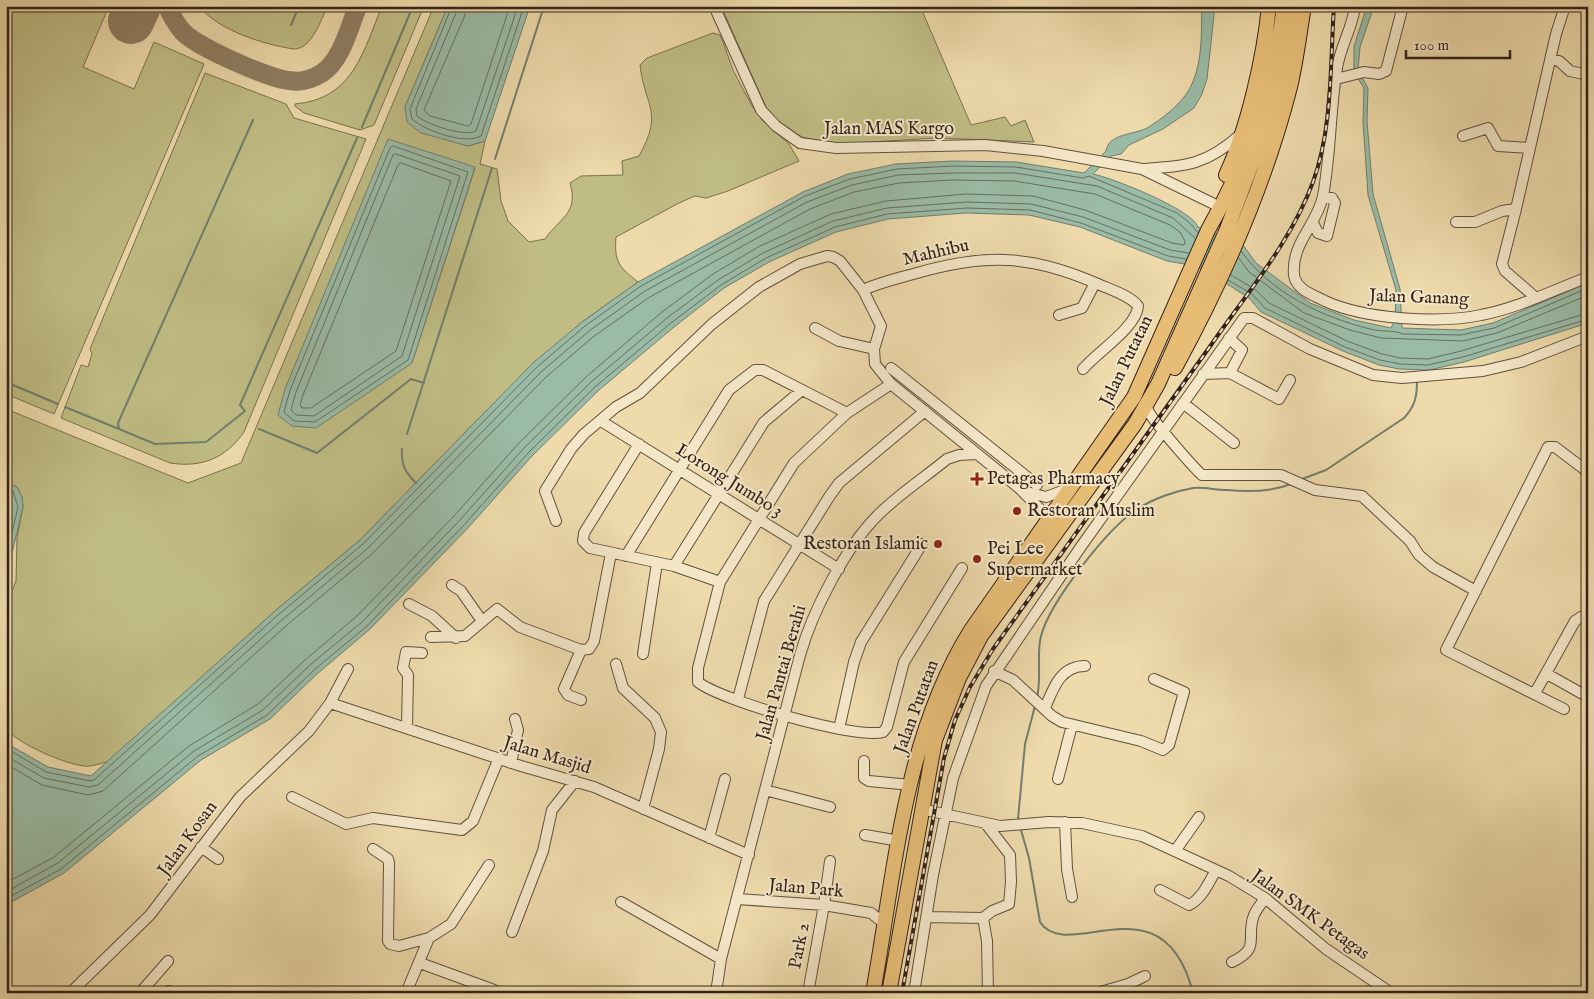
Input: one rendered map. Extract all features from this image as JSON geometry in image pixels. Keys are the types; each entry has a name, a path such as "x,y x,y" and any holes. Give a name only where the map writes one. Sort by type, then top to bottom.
{"highway":[{"path":"1208,230 1214,204 1240,135 1259,65 1269,6"},
{"name":"Jalan Putatan","path":"889,993 934,740 945,710 972,651 1002,606 1127,435 1186,338 1233,232 1248,161 1270,76 1284,6"},
{"name":"Jalan Putatan","path":"873,993 917,754 928,722 962,646 991,599 1134,397 1208,230 1248,161 1281,79 1295,6"},
{"path":"1233,232 1259,186 1277,133 1296,58 1304,6"},
{"path":"1127,435 1151,416 1171,376 1186,338"}],"street":[{"name":"Jalan MAS Kargo","path":"714,6 761,110 776,126 800,143 836,148 985,144 1043,150 1142,169 1214,204"},
{"name":"Jalan Ganang","path":"1355,6 1338,62 1323,196 1313,223 1303,234 1296,252 1294,276 1300,287 1340,307 1358,312 1407,317 1463,318 1483,315 1588,276"},
{"path":"1336,79 1364,72 1383,74 1388,68 1403,6"},
{"path":"1535,297 1502,266 1550,59 1565,6"},
{"path":"1550,59 1559,61 1570,71 1588,75"},
{"path":"1463,136 1488,128 1498,146 1530,148"},
{"name":"Jalan MAS Kargo","path":"1142,169 1195,164 1217,154 1240,135"},
{"path":"1313,223 1318,233 1327,236 1335,203 1334,199 1323,196"},
{"path":"1456,222 1475,222 1502,211 1516,209"},
{"path":"556,521 545,491 577,441 616,407 640,393 727,311 754,290 786,270 812,260 833,257 840,261 863,290 881,326 874,350 877,368 893,385 1018,487 1049,518"},
{"name":"Mahhibu","path":"863,290 882,282 940,266 986,259 1006,259 1037,264 1095,283 1134,301 1138,308 1124,330 1094,356 1083,369"},
{"path":"1059,315 1082,308 1095,283"},
{"path":"914,993 933,875 959,758 986,686 994,671 1241,321 1248,317 1310,350 1373,375 1407,377 1430,374 1466,374 1503,366 1551,351 1588,336"},
{"path":"815,328 839,341 874,350"},
{"path":"1229,338 1242,350 1230,373"},
{"path":"891,368 1037,485"},
{"path":"626,556 729,390 755,370 763,370 847,413"},
{"path":"1203,374 1230,373 1279,399 1290,380"},
{"path":"904,379 847,413 800,456 720,582 697,678 702,685 784,717 838,729 877,734 886,730 904,662 962,568"},
{"path":"674,566 764,422 802,390"},
{"path":"1183,402 1234,443"},
{"path":"738,699 761,608 839,483 925,412"},
{"path":"1151,416 1202,475 1277,475 1324,492 1356,495 1366,498 1414,545 1419,555 1433,567 1476,591"},
{"name":"Lorong Jumbo 3","path":"601,421 839,569"},
{"path":"639,444 583,537 583,541 590,548 674,566 720,582"},
{"path":"1564,709 1446,650 1548,447 1555,447 1588,472"},
{"name":"Jalan Pantai Berahi","path":"716,993 721,959 784,717 810,625 820,600 839,569 878,515 947,459 959,455 976,454"},
{"path":"1018,487 1032,495 1046,497 1071,488"},
{"path":"838,729 854,662 862,642 922,544"},
{"path":"432,637 456,638 465,636 494,611 500,610 520,627 581,650 592,647 611,553"},
{"path":"643,654 657,563"},
{"path":"452,585 461,591 482,621"},
{"path":"409,604 432,616 456,638"},
{"path":"1535,693 1575,621 1582,617 1588,619"},
{"path":"581,650 564,690 568,695 581,700"},
{"path":"407,728 408,675 402,668 405,654 409,652 422,653"},
{"path":"616,664 624,688 655,718 660,732 659,749 643,809"},
{"path":"1045,708 1060,678 1071,669 1085,666"},
{"name":"Jalan Kosan","path":"70,993 150,916 240,796 257,778 298,743 330,703 348,669"},
{"path":"994,671 1013,680 1057,719 1072,725 1132,739 1163,750 1169,745 1184,692 1182,689 1154,680"},
{"path":"1547,674 1588,697"},
{"name":"Jalan Masjid","path":"330,703 511,763 575,781 748,855"},
{"path":"511,763 518,730 515,719"},
{"path":"1058,779 1072,725"},
{"path":"292,797 343,823 352,823 364,819 462,830 473,821 499,758"},
{"path":"864,761 864,778 869,781 911,785"},
{"path":"708,838 725,779"},
{"path":"512,932 526,898 522,888 528,874 535,873 543,850 552,810 575,781"},
{"path":"765,790 830,807"},
{"name":"Jalan SMK Petagas","path":"921,809 986,824 1011,826 1064,822 1124,830 1216,870 1265,898 1326,949 1392,993"},
{"path":"1175,851 1200,817"},
{"path":"1064,822 1067,869 1072,897"},
{"path":"927,917 983,918 992,911 1009,904 1012,882 1010,856 986,824"},
{"path":"865,835 900,841"},
{"path":"201,847 218,859"},
{"path":"373,849 388,859 388,941 390,944 399,946 430,938 441,932 456,917 489,865"},
{"name":"Park 2","path":"808,993 830,861"},
{"path":"1160,890 1189,905 1194,903 1216,870"},
{"path":"1232,962 1241,958 1251,948 1254,915 1265,898"},
{"name":"Jalan Park","path":"737,899 824,905 871,913 885,924"},
{"path":"621,902 721,959"},
{"path":"871,913 888,906"},
{"path":"983,918 987,941 988,993"},
{"path":"406,993 430,938"},
{"path":"140,993 168,961"},
{"path":"420,963 494,990"},
{"path":"1097,993 1128,984 1144,976"}],"shaded area":[{"path":"6,6 109,6 83,67 134,89 154,42 204,64 54,414 6,394"},
{"path":"199,6 328,6 311,39 300,48 294,49 269,44 242,35 217,22"},
{"path":"382,6 424,6 374,125 360,130 304,113 295,106 295,104 315,100 330,93 343,83 361,56"},
{"path":"434,6 448,6 405,107 468,146 485,141 480,164 497,169 501,201 508,221 529,242 545,239 570,209 572,193 570,183 581,176 623,175 622,161 639,156 646,141 652,119 640,65 647,58 713,33 720,35 733,70 752,106 763,121 789,144 799,161 728,191 706,198 695,196 616,237 616,252 619,263 638,282 582,322 490,407 360,540 275,611 108,762 88,766 66,762 30,746 11,734 6,728 6,606 16,581 17,538 23,507 22,497 17,487 10,484 11,476 6,474 6,409 188,483 241,463","holes":["388,140 475,168 412,363"]},
{"path":"721,6 920,6 971,125 1005,117 1011,126 1025,120 1034,142 938,138 835,144 802,137 780,123 766,107"},
{"path":"205,73 286,104 294,118 366,139 244,432 221,455 203,462 182,464 170,463 61,418 81,365 88,367 92,354 90,349"}],"water":[{"path":"448,6 530,6 485,141 468,146 421,133 407,122 405,107"},
{"path":"1202,6 1215,6 1207,79 1202,94 1194,108 1163,129 1129,145 1121,154 1111,156 1093,174 1168,204 1193,220 1198,227 1243,245 1256,263 1310,303 1354,320 1391,328 1395,320 1396,290 1368,195 1363,122 1364,88 1354,72 1354,46 1367,6 1374,6 1360,47 1358,70 1368,88 1367,121 1373,194 1400,289 1402,328 1461,330 1493,323 1588,283 1588,323 1464,362 1429,370 1399,369 1379,365 1343,351 1261,312 1249,298 1205,270 1167,261 1080,227 1029,215 966,213 888,219 836,232 769,262 724,288 674,327 599,390 532,456 467,529 370,629 317,674 270,719 201,760 64,873 6,905 6,743 48,767 91,776 275,611 360,540 533,363 582,322 638,282 803,192 848,174 896,164 953,161 1016,162 1084,173 1106,151 1112,141 1123,135 1147,128 1172,110 1188,92 1198,67"},
{"path":"388,139 475,167 412,363 316,428 292,426 278,415 285,389"},
{"path":"6,483 17,487 22,497 23,507 6,578"}],"waterway":[{"path":"291,25 299,6"},
{"path":"362,127 413,6"},
{"path":"495,159 544,6"},
{"path":"253,120 118,423 119,429 155,444 206,442 245,411 240,405 357,138"},
{"path":"407,434 492,168"},
{"path":"259,429 317,453 411,379 424,383"},
{"path":"1302,479 1326,470 1404,418 1415,401 1417,381"},
{"path":"6,382 58,404"},
{"path":"65,407 119,429"},
{"path":"402,449 404,468 416,483"},
{"path":"1037,697 1040,643 1046,622 1067,586 1081,567 1124,519 1149,502 1186,489 1259,491 1276,489 1291,484"},
{"path":"1018,819 1025,744 1035,706"},
{"path":"1021,830 1029,858 1040,922 1053,933 1072,935 1116,929 1139,930 1160,938 1179,958 1193,993"}],"taxiway":[{"path":"167,6 183,32 203,46 253,69 284,80 297,81 319,75 335,60 344,43 358,6"}],"runway":[{"path":"131,21 138,6"}],"railway":[{"path":"902,993 944,758 955,720 970,687 993,649 1253,286 1293,225 1313,182 1324,139 1330,95 1334,6"}],"place":[{"name":"Petagas Pharmacy","path":"977,479"},
{"name":"Restoran Muslim","path":"1017,511"},
{"name":"Restoran Islamic","path":"938,544"},
{"name":"Pei Lee Supermarket","path":"977,559"}]}
